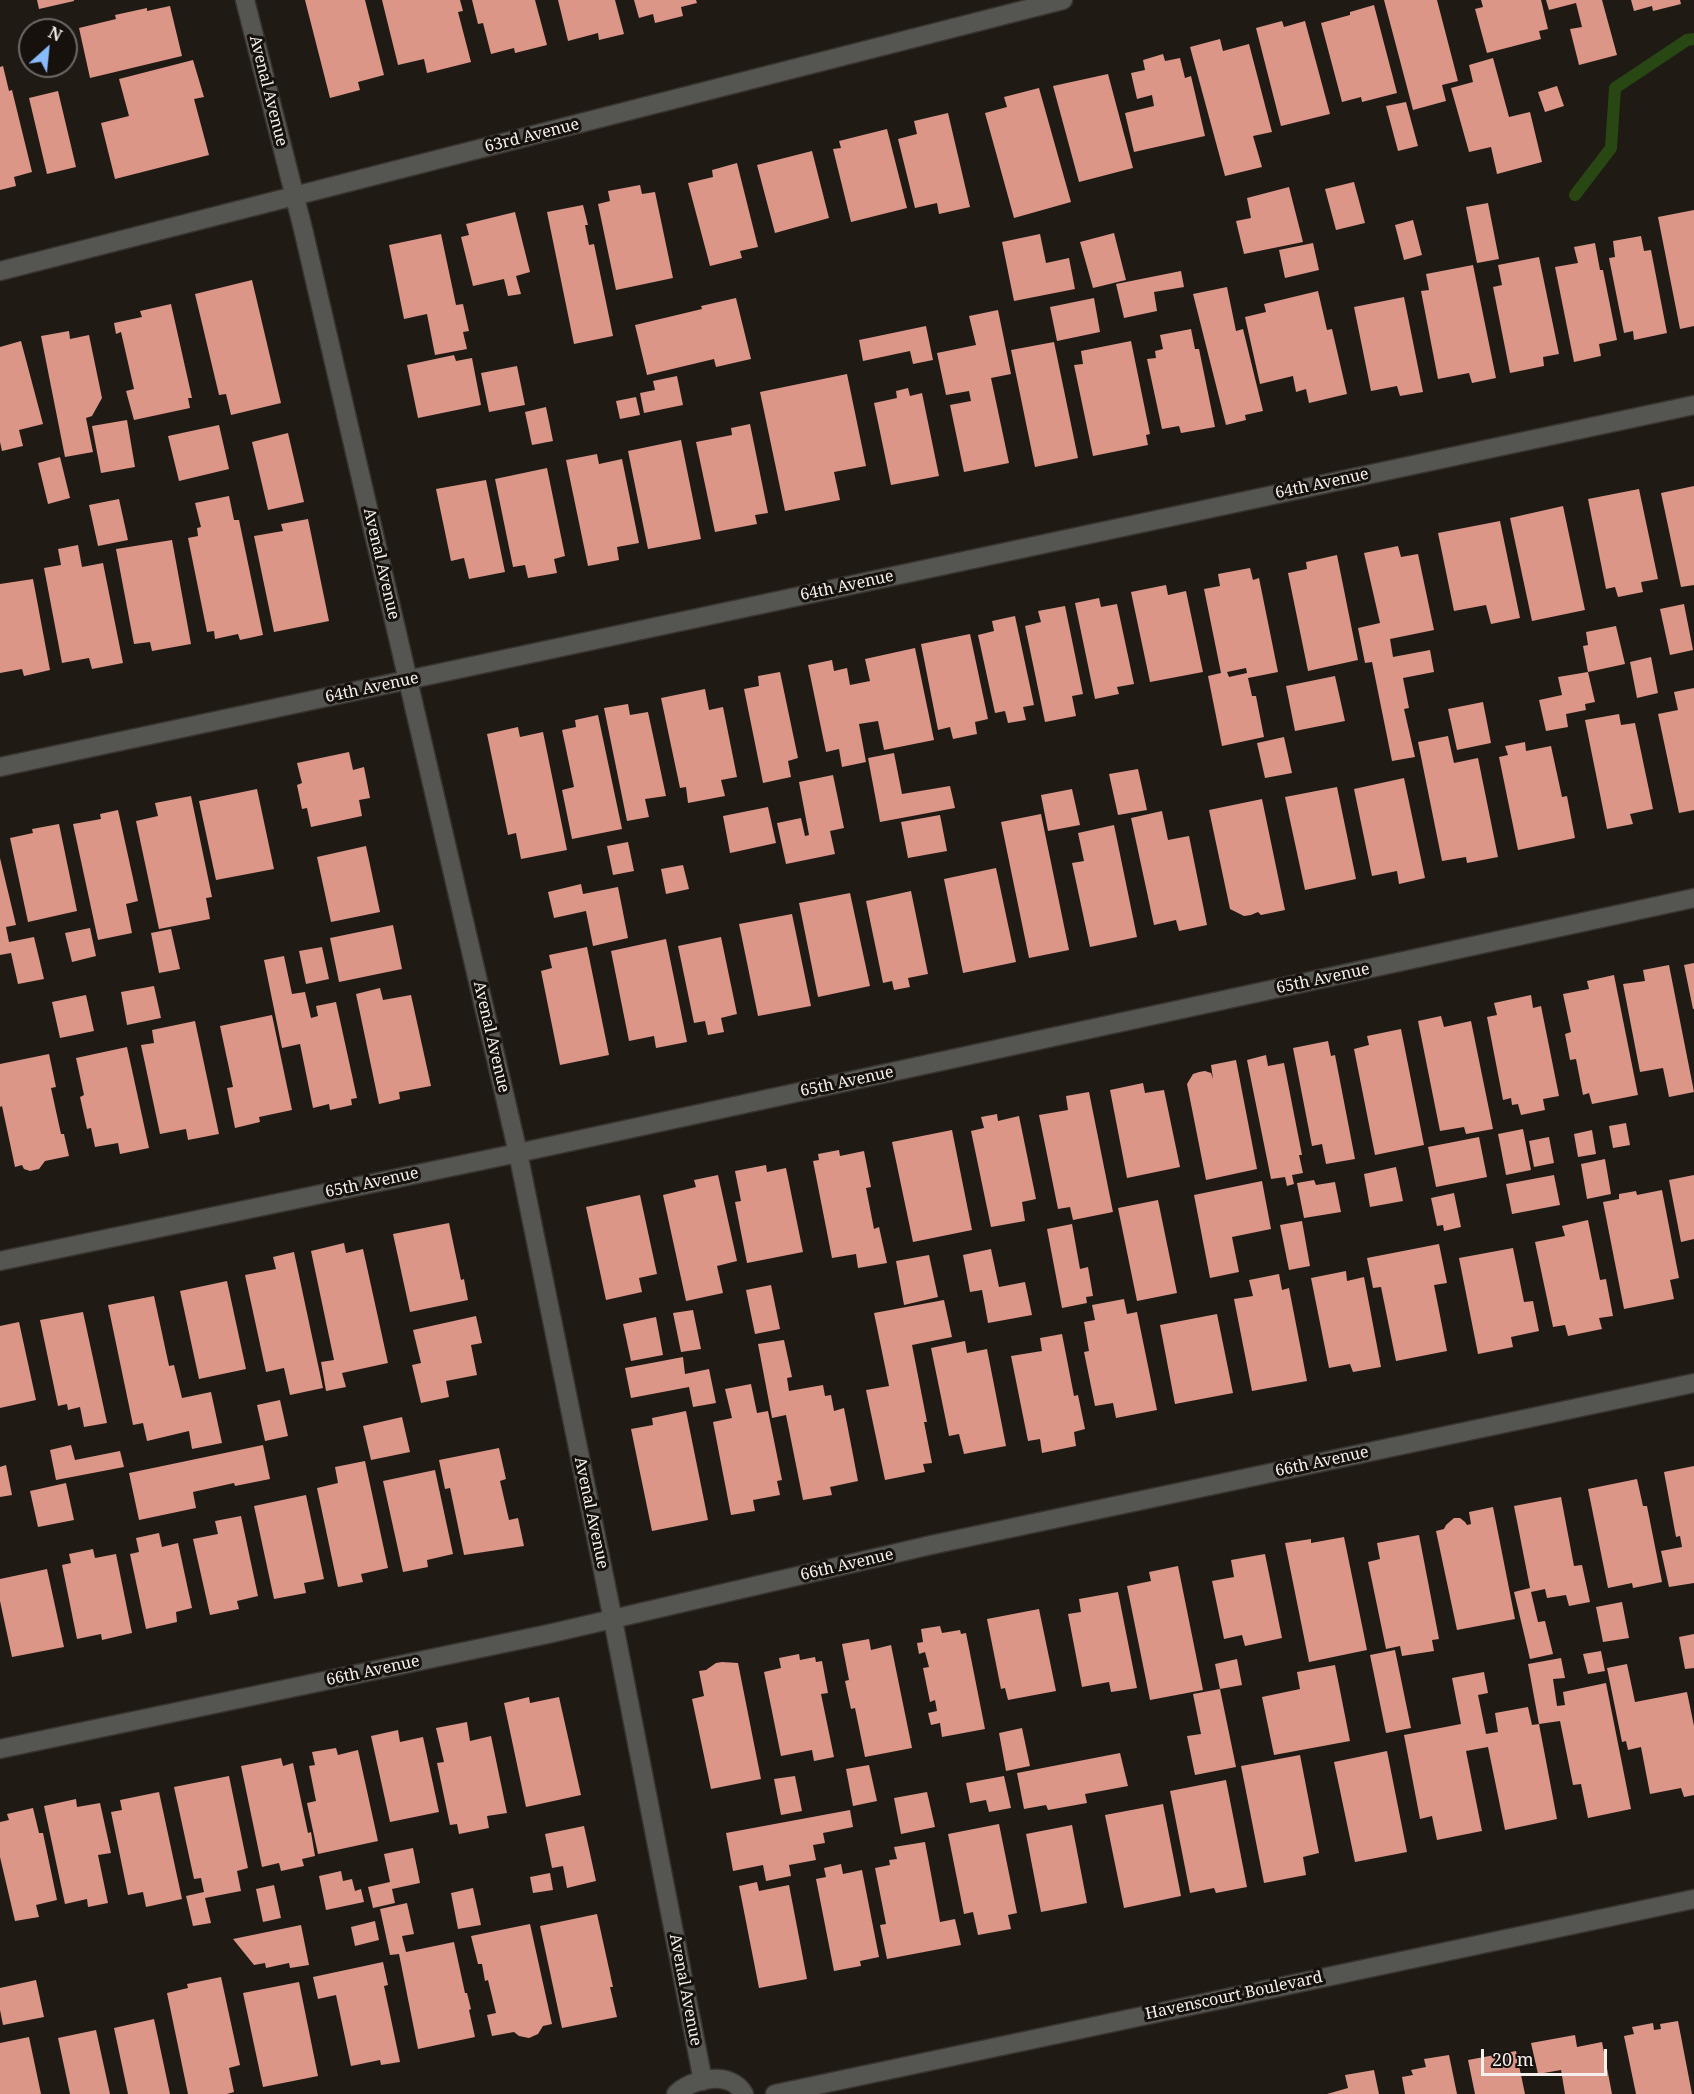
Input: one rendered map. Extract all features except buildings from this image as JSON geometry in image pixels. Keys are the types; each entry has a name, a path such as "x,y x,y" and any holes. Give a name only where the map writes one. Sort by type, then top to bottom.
{"street":[{"name":"Avenal Avenue","path":"245,0 296,197 518,1153 613,1620 703,2082"},
{"name":"63rd Avenue","path":"0,271 1063,0"},
{"name":"64th Avenue","path":"0,767 1694,405"},
{"name":"65th Avenue","path":"0,1261 518,1153 1694,898"},
{"name":"66th Avenue","path":"0,1749 613,1620 931,1545 1694,1383"},
{"name":"Havenscourt Boulevard","path":"775,2094 1694,1899"},
{"path":"676,2094 681,2088 724,2079 734,2082 744,2094"}],"waterway":[{"path":"1575,195 1611,148 1615,88 1687,40 1694,39"}]}
